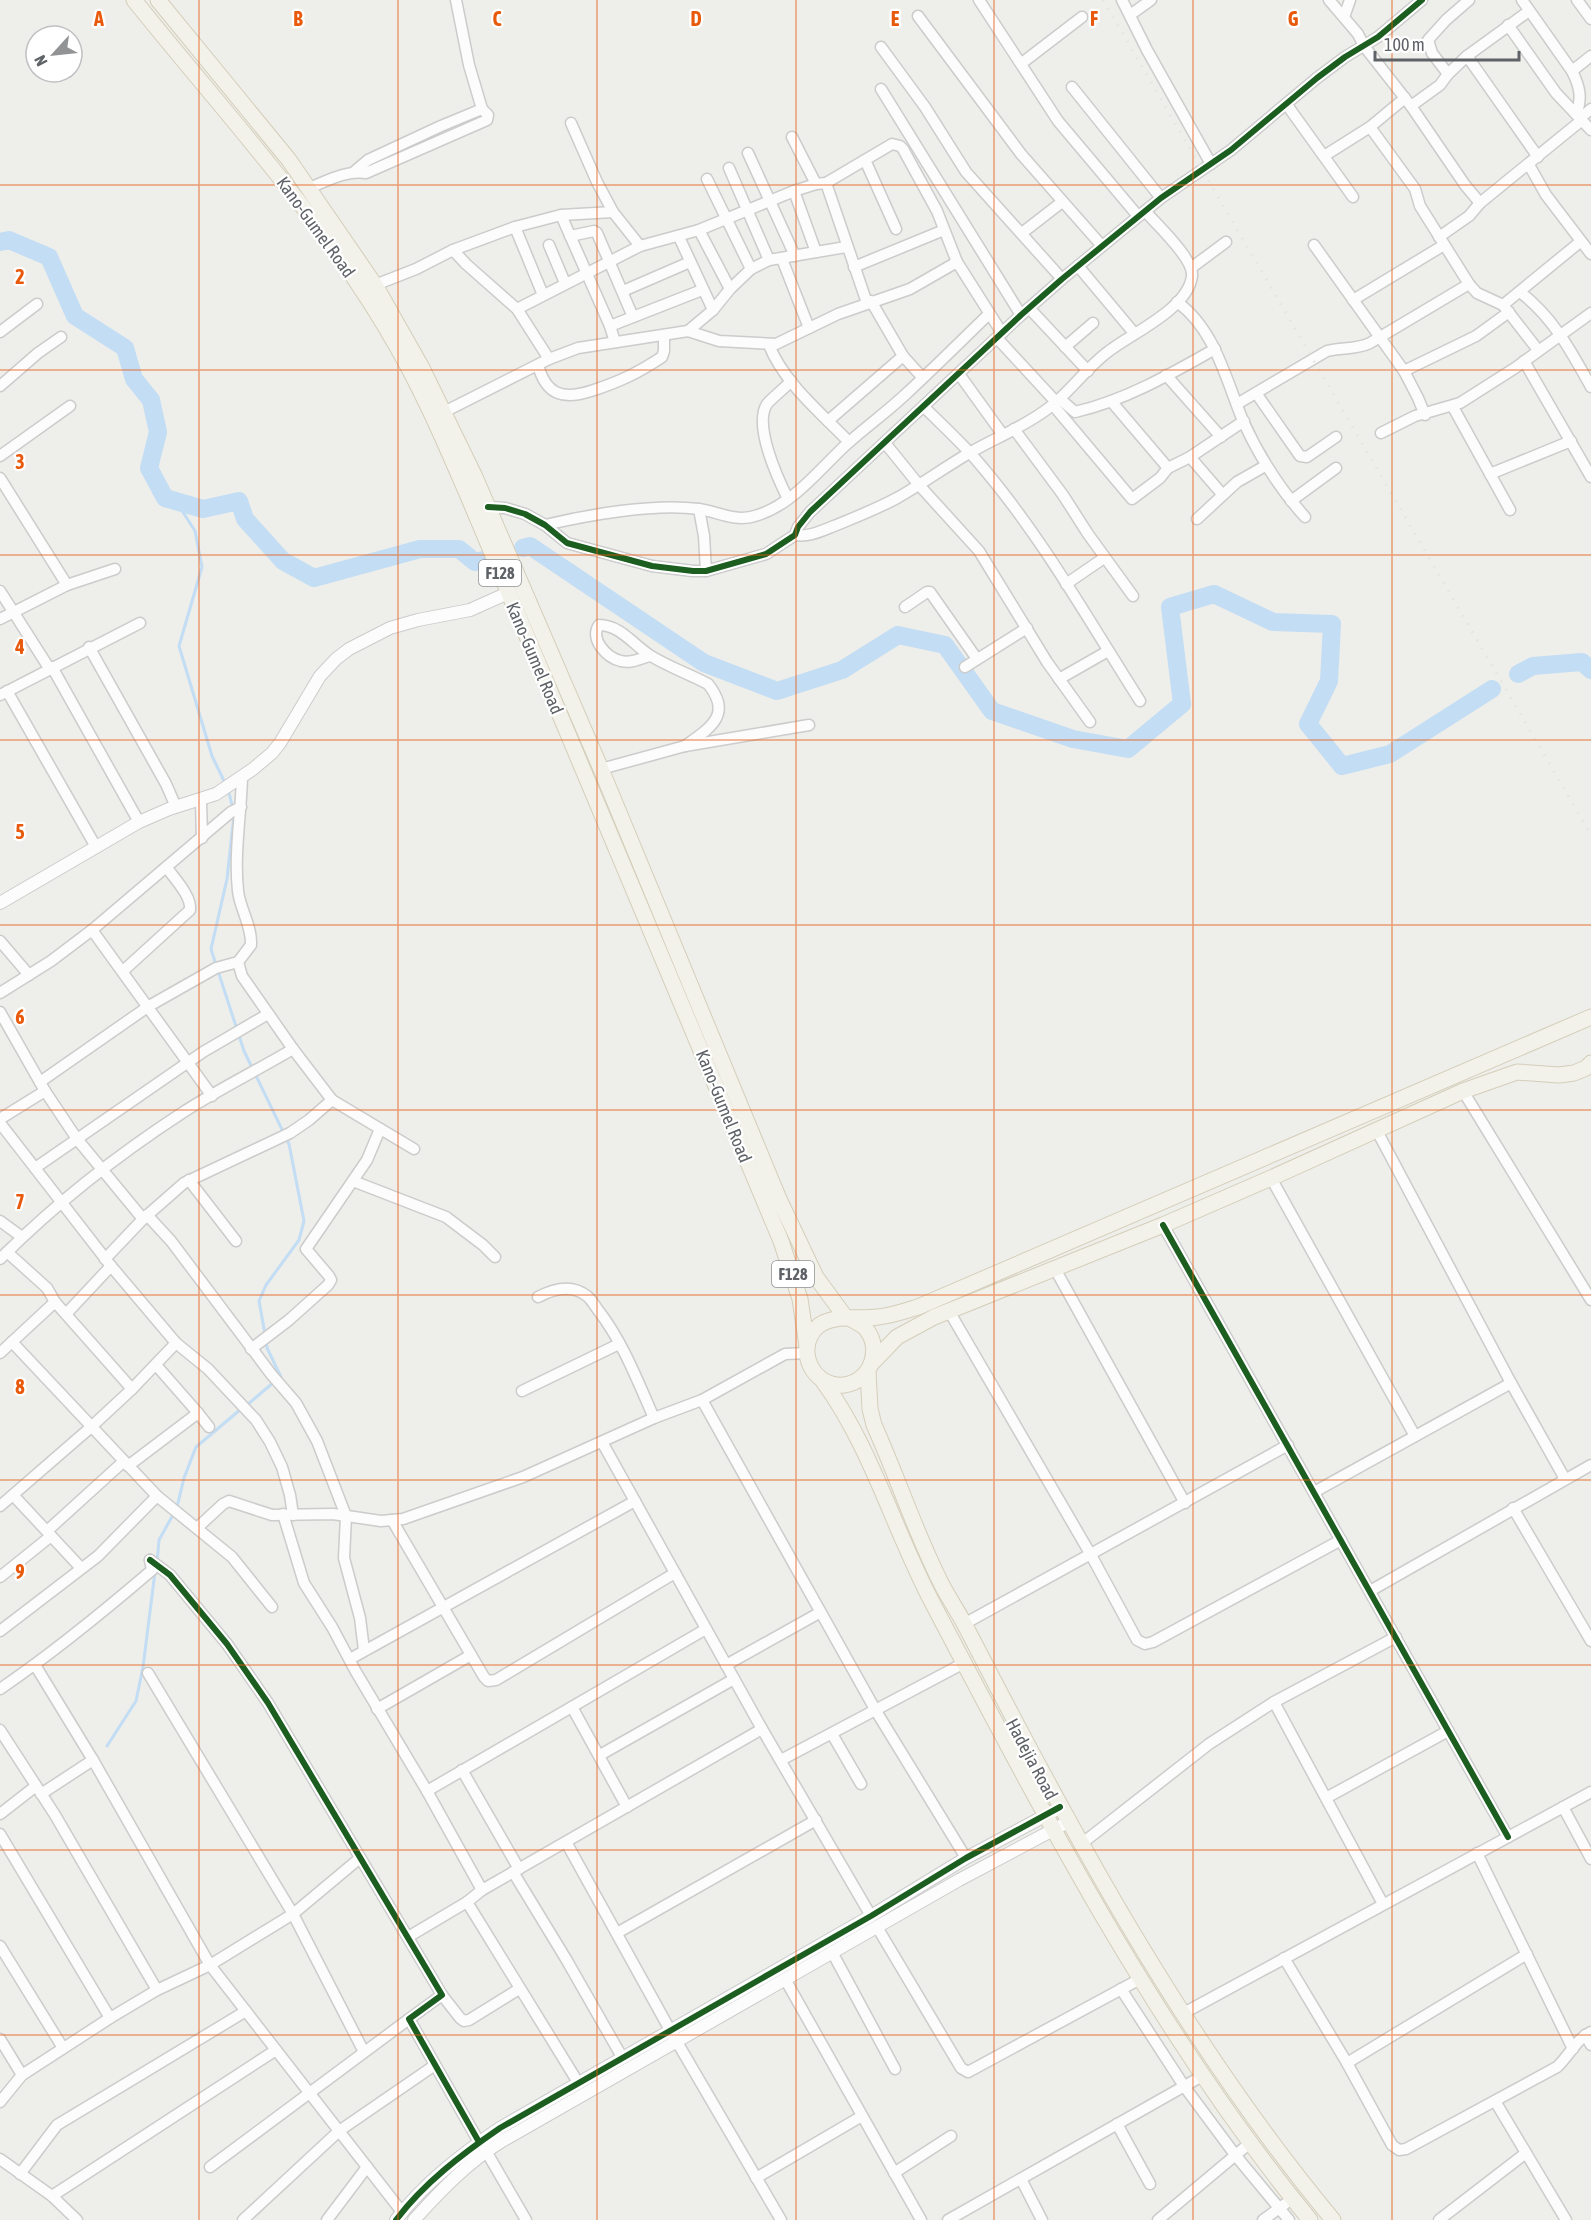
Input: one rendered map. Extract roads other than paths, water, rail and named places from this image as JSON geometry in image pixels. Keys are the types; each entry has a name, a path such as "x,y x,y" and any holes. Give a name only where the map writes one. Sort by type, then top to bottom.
{"main road":[{"name":"Kano-Gumel Road","path":"134,0 301,204 344,264 385,315 444,412 488,507 601,769 783,1208 816,1277 849,1319"},
{"name":"Kano-Gumel Road","path":"158,0 289,160 375,285 400,352 437,425 781,1241 800,1299 807,1349"},
{"path":"185,61 199,50"},
{"path":"627,873 641,866"},
{"path":"807,1349 810,1336 825,1321 836,1318 849,1319 897,1314 928,1303 1591,1017"},
{"path":"823,1381 843,1385 852,1383 897,1337 949,1311 1163,1225 1463,1091 1517,1072 1559,1075 1589,1069"},
{"name":"F128","path":"849,1319 862,1326 870,1336 874,1348 870,1366"},
{"name":"F128","path":"807,1349 809,1364 823,1381"},
{"name":"Hadejia Road","path":"870,1366 870,1409 874,1425 942,1587 964,1624 1080,1845 1182,2014 1249,2113 1333,2220"},
{"name":"Hadejia Road","path":"823,1381 852,1426 926,1592 1046,1816 1140,1979 1250,2144 1310,2220"}],"street":[{"path":"309,188 356,171 368,160 482,109 456,0"},
{"path":"795,535 815,534 856,518 919,485 970,453 1029,421 1057,402 1106,352 1158,320 1177,302 1187,289 1192,277 1191,268 1182,254 1058,121 979,0"},
{"path":"1122,0 1146,50 1211,164"},
{"path":"1131,15 1151,0"},
{"path":"1329,0 1408,102 1480,203"},
{"path":"1344,17 1350,0"},
{"path":"488,507 525,513 545,525 567,543 652,566 706,571 766,554 795,535 798,527 810,512 1062,279 1161,198 1211,164 1345,57 1364,46 1422,0"},
{"path":"1448,74 1432,53 1428,40 1469,0"},
{"path":"1522,0 1572,70 1580,92 1579,117"},
{"path":"1577,0 1591,20"},
{"path":"1324,156 1408,102 1440,85 1467,56 1529,11"},
{"path":"918,16 1022,154 1102,246"},
{"path":"1022,63 1082,17"},
{"path":"1508,25 1539,71 1591,130"},
{"path":"881,47 925,107 966,172 1062,279"},
{"path":"1467,56 1539,157"},
{"path":"1572,70 1591,56"},
{"path":"1072,87 1161,198"},
{"path":"881,89 1025,311 1088,371"},
{"path":"1287,105 1353,197"},
{"path":"1353,300 1441,241 1480,203 1539,157 1579,117 1591,109"},
{"path":"571,123 613,212 640,246"},
{"path":"1370,127 1415,189 1420,206 1469,284 1477,293 1506,309 1538,350"},
{"path":"792,136 821,184 869,302 903,356 922,377"},
{"path":"518,309 640,246 679,237 794,191 821,184 892,144 900,146 924,185 957,262 989,314 999,336 1057,402 1130,499 1134,499 1160,478 1168,468 1191,457 1244,421"},
{"path":"748,153 795,256"},
{"path":"865,160 896,229"},
{"path":"1529,165 1546,195 1591,254"},
{"path":"729,168 769,260"},
{"path":"707,179 750,269"},
{"path":"794,191 816,252"},
{"path":"1022,233 1062,202"},
{"path":"375,285 396,278 453,250 515,227 561,215 613,212"},
{"path":"561,215 615,342"},
{"path":"515,227 543,295"},
{"path":"699,230 730,289"},
{"path":"854,267 944,230"},
{"path":"570,236 594,231 597,233 633,317"},
{"path":"679,237 713,310"},
{"path":"1191,268 1226,242"},
{"path":"1404,371 1476,336 1506,309 1520,292 1580,242"},
{"path":"549,245 565,283"},
{"path":"1314,245 1404,371 1419,398 1425,415"},
{"path":"687,331 713,310 750,269 769,260 846,247"},
{"path":"453,250 518,309 549,359"},
{"path":"782,259 809,328"},
{"path":"622,291 690,262"},
{"path":"444,412 538,364 578,348 687,331 719,340 769,345 791,338 838,314 910,289 957,262"},
{"path":"1078,266 1134,333"},
{"path":"1237,404 1327,351 1361,347 1469,284"},
{"path":"610,326 702,290"},
{"path":"1520,292 1532,301 1561,334 1591,387"},
{"path":"1177,302 1188,309 1215,349 1244,421 1266,466 1290,501 1305,517"},
{"path":"0,332 37,304"},
{"path":"545,525 568,519 653,508 699,509 729,517 750,517 770,510 788,499 849,442 900,399 989,314"},
{"path":"1382,433 1415,416 1453,407 1591,314"},
{"path":"1065,347 1093,323"},
{"path":"538,364 541,376 554,391 571,397 580,395 619,382 662,357 664,335"},
{"path":"0,386 38,353 61,337"},
{"path":"769,345 774,358 791,381 849,442"},
{"path":"1057,402 1075,412 1111,401 1215,349"},
{"path":"828,421 903,356"},
{"path":"1524,361 1591,477"},
{"path":"959,374 1003,435"},
{"path":"1166,375 1221,437"},
{"path":"788,499 768,448 764,420 768,404 791,381"},
{"path":"1257,393 1300,456 1307,457 1336,437"},
{"path":"1111,401 1168,468"},
{"path":"0,456 70,406"},
{"path":"924,407 970,453 1018,513 1140,701"},
{"path":"1453,407 1510,510"},
{"path":"1014,429 1133,596"},
{"path":"1490,474 1570,441"},
{"path":"885,443 979,552 1059,680 1090,722"},
{"path":"1191,457 1222,494"},
{"path":"1197,519 1237,482 1266,466"},
{"path":"1290,501 1336,468"},
{"path":"0,478 67,585"},
{"path":"699,509 705,536 706,571"},
{"path":"1066,584 1104,558"},
{"path":"0,619 67,585 115,569"},
{"path":"0,591 50,668 139,822"},
{"path":"905,607 930,592 977,659"},
{"path":"0,903 139,822 176,807 201,801 232,784 272,753 320,676 349,649 390,628 470,610 508,593"},
{"path":"96,847 4,693 140,622"},
{"path":"650,656 630,662 620,661 600,646 596,638 596,628 599,625 607,625 618,630 650,656 708,684 714,691 719,711 717,720 686,747"},
{"path":"965,667 1026,628"},
{"path":"89,647 166,784 176,807"},
{"path":"1059,680 1108,651"},
{"path":"601,769 686,747 809,725"},
{"path":"232,784 236,809 238,894 251,945 238,962 219,967 149,1006 0,1121 60,1203 176,1343 208,1369 256,1420 270,1442 288,1485 288,1515 304,1583 332,1627 482,1890"},
{"path":"201,801 202,838"},
{"path":"0,993 51,961 92,930 236,809"},
{"path":"123,971 190,910 191,905 188,898 167,868"},
{"path":"92,930 212,1096"},
{"path":"0,941 28,975"},
{"path":"238,962 242,976 332,1100 414,1149"},
{"path":"0,1012 43,1087 77,1139 101,1170 171,1241 259,1343 273,1377 296,1403 307,1421 346,1516 344,1558 360,1618 364,1650"},
{"path":"35,1168 189,1062 268,1014"},
{"path":"132,1389 55,1302 47,1288 2,1256 60,1203 101,1170 183,1112 293,1049"},
{"path":"1463,1091 1591,1300"},
{"path":"66,1314 145,1217 189,1180 287,1134 309,1120 332,1100"},
{"path":"259,1343 331,1280 306,1249 367,1160 380,1129"},
{"path":"1377,1131 1511,1383 1565,1479"},
{"path":"1271,1178 1415,1436"},
{"path":"189,1180 236,1241"},
{"path":"352,1180 446,1217 495,1257"},
{"path":"0,1221 22,1237"},
{"path":"1163,1225 1508,1837"},
{"path":"1054,1267 1185,1503"},
{"path":"538,1297 550,1291 567,1288 586,1295 606,1321 619,1344 654,1418"},
{"path":"0,1353 55,1302"},
{"path":"949,1311 1091,1555 1137,1640 1145,1644 1154,1642 1341,1540"},
{"path":"12,1342 90,1428 157,1496 232,1557 272,1607"},
{"path":"0,1505 90,1428 176,1343"},
{"path":"522,1390 619,1344"},
{"path":"196,1528 229,1501 264,1513 333,1514 381,1521 403,1520 523,1477 654,1418 702,1400 785,1354 807,1349"},
{"path":"156,1365 208,1427"},
{"path":"1314,1492 1511,1383"},
{"path":"702,1400 876,1711 966,1858"},
{"path":"0,1577 126,1464 198,1413"},
{"path":"602,1442 762,1730 961,2068 968,2072 1140,1979"},
{"path":"964,1624 1288,1445"},
{"path":"1370,1592 1591,1465"},
{"path":"13,1495 81,1568"},
{"path":"0,1631 110,1545 157,1496"},
{"path":"350,1659 635,1502"},
{"path":"1513,1508 1591,1641"},
{"path":"392,1520 488,1681 496,1680 675,1573"},
{"path":"0,1689 35,1665 151,1565 170,1575 227,1644 268,1703 442,1995 464,2021 519,1989"},
{"path":"726,1665 819,1612"},
{"path":"427,1791 706,1629"},
{"path":"1080,1845 1209,1744 1274,1702 1396,1637"},
{"path":"377,1709 471,1655"},
{"path":"781,1760 964,1663"},
{"path":"35,1665 93,1760 210,1965 368,2167 399,2216 434,2179 622,2057 673,2036 785,1979 832,1952 966,1858 1060,1807"},
{"path":"148,1673 293,1914 364,2052"},
{"path":"600,1755 734,1679"},
{"path":"1274,1702 1383,1904"},
{"path":"572,1707 627,1807"},
{"path":"408,1937 516,1870 762,1730"},
{"path":"1326,1798 1448,1731"},
{"path":"1,1733 38,1790 157,1990"},
{"path":"832,1734 861,1784"},
{"path":"0,1814 93,1760"},
{"path":"462,1770 622,2057"},
{"path":"1182,2014 1591,1792"},
{"path":"1563,1807 1591,1859"},
{"path":"617,1934 816,1820"},
{"path":"414,2220 483,2147 874,1922 1068,1822"},
{"path":"0,1834 110,2018"},
{"path":"566,1842 673,2036 780,2220"},
{"path":"1478,1853 1574,2049"},
{"path":"0,2102 22,2074 157,1990 210,1965 293,1914 360,1858"},
{"path":"467,1902 579,2084"},
{"path":"0,1946 63,2048"},
{"path":"832,1952 895,2070"},
{"path":"1347,2063 1527,1954"},
{"path":"1284,1958 1347,2063 1392,2145 1399,2150 1406,2149 1557,2067 1574,2049 1578,2040 1588,2033 1591,2046"},
{"path":"785,1979 921,2220"},
{"path":"1121,1989 1184,2086 1236,2156 1289,2220"},
{"path":"210,2167 442,1995"},
{"path":"20,2174 57,2125 246,2011"},
{"path":"409,2019 526,2220"},
{"path":"0,2039 22,2074"},
{"path":"52,2196 276,2050"},
{"path":"243,2220 339,2131 435,2065"},
{"path":"948,2220 1204,2075"},
{"path":"1495,2102 1566,2220"},
{"path":"756,2178 862,2116"},
{"path":"1117,2124 1150,2184"},
{"path":"894,2173 951,2136"},
{"path":"1158,2220 1250,2144"},
{"path":"1439,2220 1526,2153"},
{"path":"0,2159 52,2196 77,2220"},
{"path":"327,2220 368,2167"},
{"path":"1021,2179 1042,2220"},
{"path":"1263,2220 1293,2198"}],"waterway":[{"path":"0,242 9,240 49,257 75,316 125,348 134,379 151,400 158,432 149,468 165,498 203,509 239,501 245,519 283,561 314,578 420,549 459,549 475,562 488,559"},
{"path":"176,501 195,531 202,567 179,646 212,756 225,783"},
{"path":"523,548 530,546 704,663 777,691 842,670 898,635 945,645 992,711 1073,739 1128,749 1182,704 1170,607 1214,594 1273,622 1332,624 1329,681 1308,724 1342,766 1390,754 1492,689"},
{"path":"1518,674 1533,666 1582,662 1591,670"},
{"path":"228,789 233,809"},
{"path":"216,965 211,949 227,879 234,815"},
{"path":"218,971 244,1051 289,1144 304,1221 299,1240 266,1285 259,1301 265,1334"},
{"path":"266,1341 281,1377 279,1378"},
{"path":"247,1405 274,1382"},
{"path":"177,1507 184,1478 196,1447 241,1409"},
{"path":"157,1563 159,1540 174,1513"},
{"path":"107,1746 136,1701 143,1667 155,1572"}],"railway":[{"path":"1103,0 1591,835"}]}
